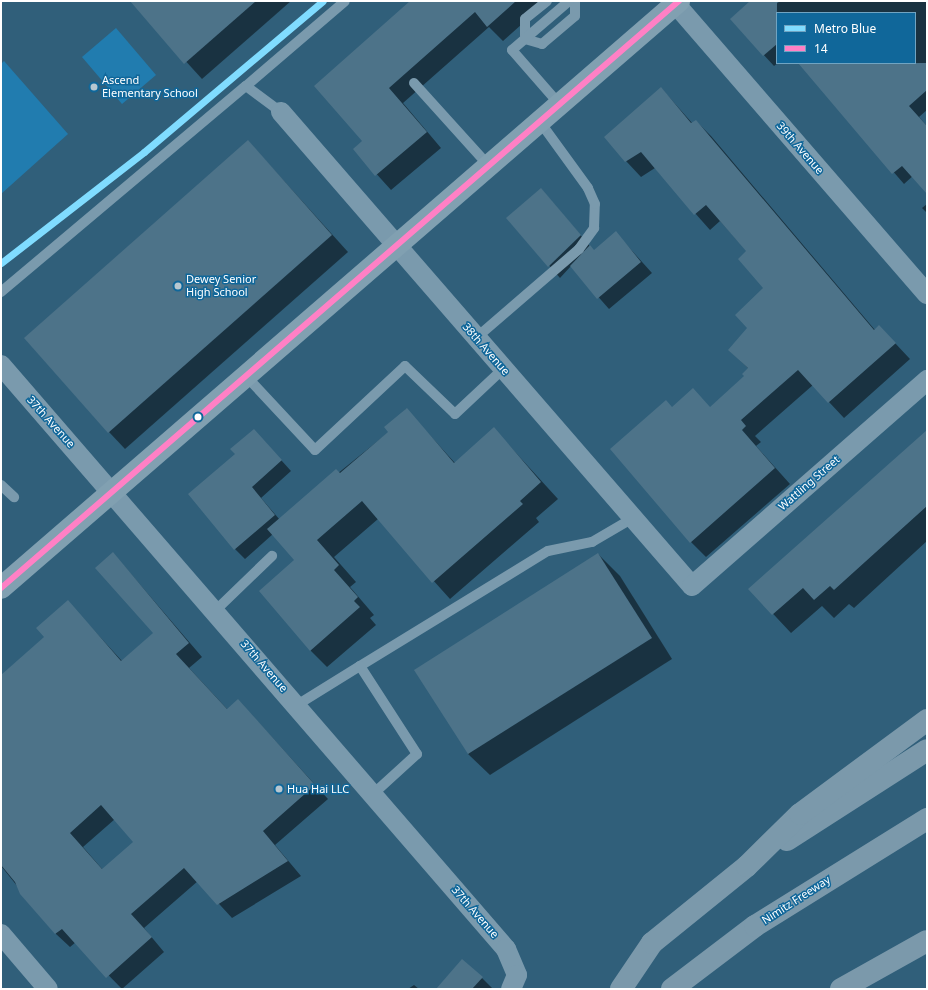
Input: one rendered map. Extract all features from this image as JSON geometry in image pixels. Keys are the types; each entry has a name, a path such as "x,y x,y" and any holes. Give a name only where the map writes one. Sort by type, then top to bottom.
{"highway":[{"path":"621,989 652,943 747,866 800,814 927,720"},
{"path":"747,866 927,750"},
{"name":"Nimitz Freeway","path":"672,989 755,926 927,818"},
{"path":"842,989 927,941"}],"main road":[{"path":"1,588 560,105 676,2"}],"street":[{"name":"39th Avenue","path":"676,2 927,294"},
{"name":"38th Avenue","path":"281,112 692,586"},
{"name":"37th Avenue","path":"2,367 113,491 506,948 514,982"},
{"name":"Wattling Street","path":"692,586 927,380"},
{"path":"1,934 48,989"}],"lane":[{"path":"1,292 345,1"},
{"path":"525,39 526,19 547,1"},
{"path":"560,105 512,50 569,1"},
{"path":"525,39 542,44 575,16 575,1"},
{"path":"414,83 489,166"},
{"path":"246,86 281,112"},
{"path":"476,338 579,249 594,228 595,204 588,188 540,122"},
{"path":"246,376 315,450 405,366 455,414 503,369"},
{"path":"1,485 14,497"},
{"path":"297,704 548,551 592,542 633,518"},
{"path":"216,610 272,556"},
{"path":"360,666 417,754 373,794"}],"shaded area":[{"path":"116,28 156,75 122,104 82,57"},
{"path":"4,61 68,134 1,194 1,64"}],"building":[{"path":"130,1 256,1 184,64"},
{"path":"410,1 516,1 487,27 475,12 389,88 427,132 375,176 353,149 362,141 314,86"},
{"path":"750,1 777,1 776,45 763,56 730,19"},
{"path":"927,63 927,90 909,106 927,126 927,194 902,166 892,174 799,64"},
{"path":"661,87 691,123 696,120 874,330 879,325 896,343 828,403 798,370 741,420 746,426 742,430 775,468 690,543 610,449 666,400 672,407 693,388 710,407 744,376 742,374 748,368 728,350 747,328 735,315 763,288 738,259 746,251 706,205 694,215 641,152 625,162 604,137"},
{"name":"Dewey Senior High School","path":"248,140 332,235 108,433 24,338"},
{"path":"541,188 581,235 548,267 506,218"},
{"path":"616,231 641,262 597,299 570,266 590,245 594,250"},
{"path":"407,408 454,463 494,427 541,482 520,501 523,504 432,583 362,501 317,540 339,565 334,570 358,597 354,601 360,607 310,651 259,591 294,560 267,529 336,469 340,473 388,432 384,427"},
{"path":"254,429 282,460 252,487 275,515 234,550 188,494 235,454 230,449"},
{"path":"927,430 927,506 834,590 830,586 814,600 803,588 772,615 748,589"},
{"path":"113,552 189,643 176,654 227,709 238,699 315,785 263,831 288,861 217,905 184,868 131,914 152,937 106,978 62,929 55,934 20,894 15,882 1,865 1,675 44,637 36,628 68,600 121,661 153,633 95,568","holes":["101,805 133,842 102,869 70,833"]},
{"path":"598,553 652,638 468,754 414,670"},
{"path":"462,959 483,977 472,989 436,989"}],"metro line":[{"name":"Blue","path":"1,263 144,152 323,1"}],"transit line":[{"name":"14","path":"1,588 679,1"}],"place":[{"name":"Ascend Elementary School","path":"94,87"},
{"name":"Dewey Senior High School","path":"178,286"},
{"name":"Hua Hai LLC","path":"279,789"}]}
